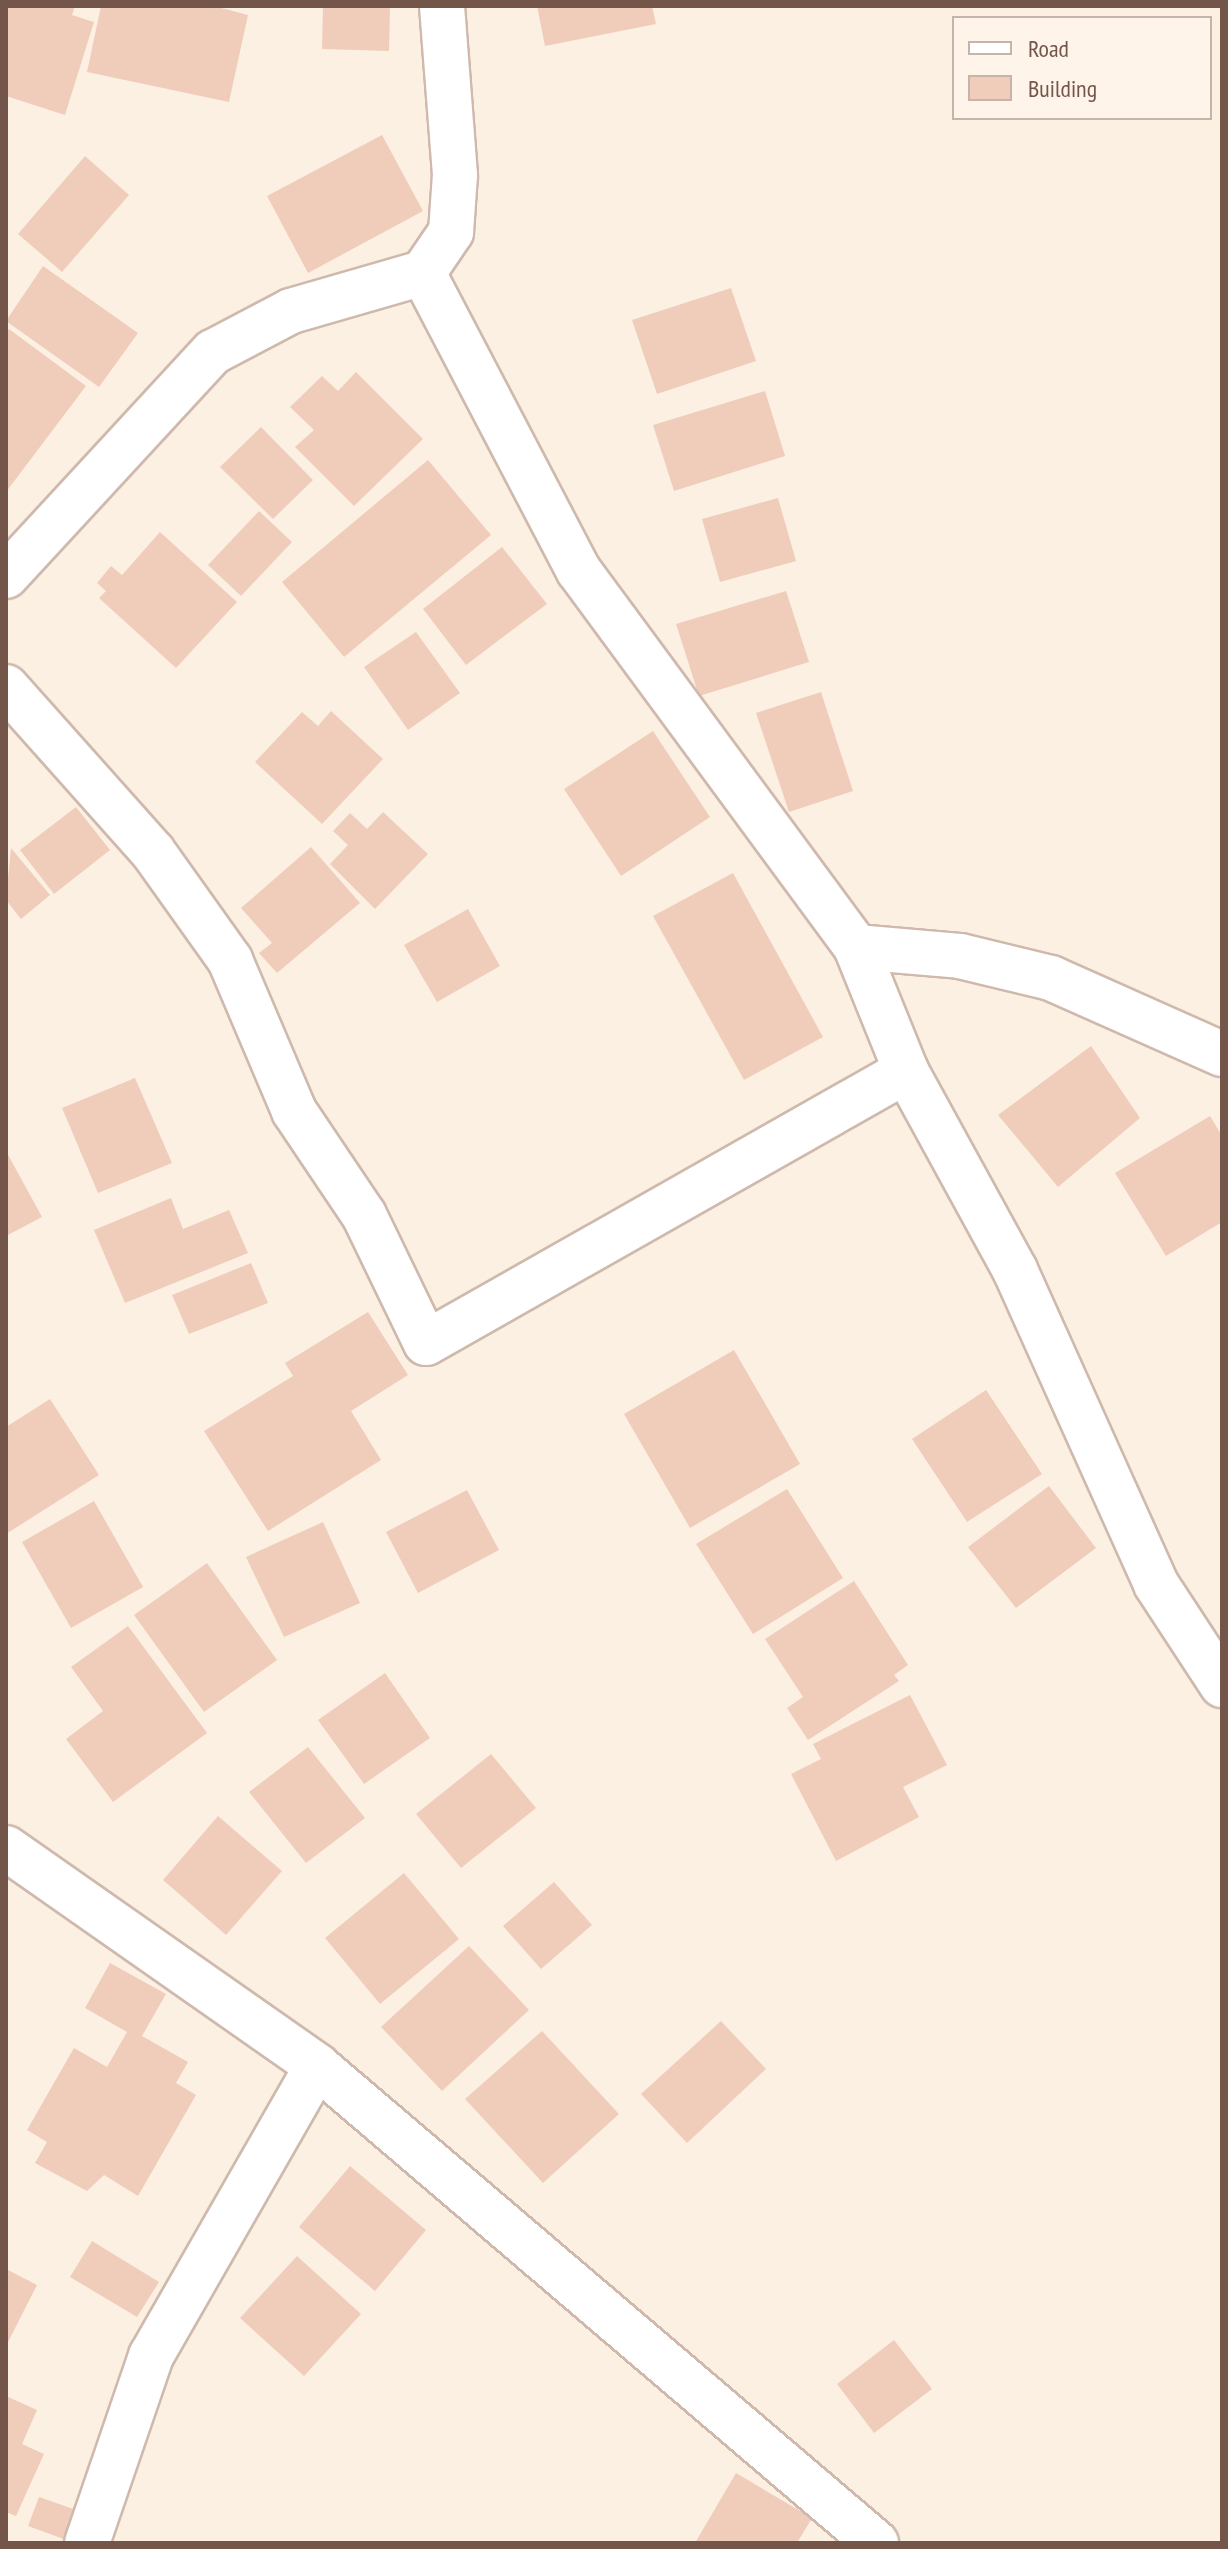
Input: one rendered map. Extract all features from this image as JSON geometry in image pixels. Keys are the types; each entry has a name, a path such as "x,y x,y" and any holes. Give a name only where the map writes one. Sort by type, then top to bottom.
{"street":[{"path":"9,567 213,352 317,301 423,273 451,232 455,175 442,6"},
{"path":"423,273 579,571 856,947 906,1071 1015,1270 1156,1584 1222,1685"},
{"path":"6,687 153,852 230,960 294,1111 364,1215 426,1343 906,1071"},
{"path":"856,947 960,956 1051,978 1222,1054"},
{"path":"6,1848 317,2066 876,2543"},
{"path":"87,2543 151,2356 317,2066"}],"building":[{"path":"6,6 75,6 72,15 94,22 65,115 6,96"},
{"path":"101,6 214,6 248,15 229,102 87,72"},
{"path":"323,6 390,6 389,51 322,49"},
{"path":"537,6 652,6 656,24 545,46"},
{"path":"382,135 423,211 308,273 267,196"},
{"path":"85,156 129,195 62,272 18,234"},
{"path":"43,266 138,333 99,387 6,321"},
{"path":"731,288 756,361 657,394 632,320"},
{"path":"9,329 86,386 6,492 6,333"},
{"path":"356,372 423,439 354,506 295,447 314,430 290,407 322,376 338,391"},
{"path":"765,391 785,456 674,491 653,425"},
{"path":"261,427 313,480 273,519 220,467"},
{"path":"428,460 491,535 344,657 282,582"},
{"path":"778,498 796,561 720,582 702,519"},
{"path":"259,511 292,542 241,596 208,565"},
{"path":"160,532 237,602 176,668 99,598 106,591 97,583 111,566 122,575"},
{"path":"502,547 547,604 466,665 423,609"},
{"path":"786,591 809,662 699,696 676,624"},
{"path":"416,632 460,693 408,730 364,667"},
{"path":"821,692 853,791 789,812 756,713"},
{"path":"331,711 383,759 322,824 255,762 302,712 318,726"},
{"path":"653,731 710,817 621,876 564,789"},
{"path":"76,807 110,850 54,894 20,850"},
{"path":"383,812 428,854 375,909 330,864 348,845 333,831 350,813 367,829"},
{"path":"311,847 360,903 277,973 259,953 272,943 241,908"},
{"path":"11,848 50,895 21,919 6,900"},
{"path":"733,873 823,1037 744,1080 653,916"},
{"path":"468,909 500,966 437,1002 404,945"},
{"path":"1091,1046 1140,1118 1058,1187 998,1115"},
{"path":"135,1078 172,1163 98,1193 62,1108"},
{"path":"1210,1116 1222,1136 1222,1222 1166,1256 1115,1173"},
{"path":"6,1151 42,1217 6,1236"},
{"path":"171,1198 183,1229 229,1210 248,1253 125,1303 94,1230"},
{"path":"251,1263 268,1303 189,1334 172,1295"},
{"path":"368,1312 408,1375 351,1411 381,1460 268,1531 204,1431 293,1376 285,1363"},
{"path":"734,1350 800,1464 690,1528 624,1414"},
{"path":"986,1390 1042,1474 967,1522 912,1439"},
{"path":"50,1399 99,1475 6,1534 6,1427"},
{"path":"1049,1486 1096,1548 1016,1608 968,1547"},
{"path":"787,1489 843,1578 753,1634 696,1544"},
{"path":"467,1490 499,1550 418,1593 386,1532"},
{"path":"94,1501 143,1587 71,1628 22,1542"},
{"path":"323,1522 360,1603 284,1637 246,1557"},
{"path":"207,1563 277,1660 204,1712 134,1615"},
{"path":"854,1581 908,1665 894,1675 899,1681 808,1740 787,1708 803,1697 765,1639"},
{"path":"128,1626 207,1733 113,1802 66,1739 103,1711 71,1667"},
{"path":"385,1673 430,1738 364,1784 318,1720"},
{"path":"910,1695 947,1765 903,1787 919,1817 836,1861 791,1774 821,1759 813,1744"},
{"path":"308,1747 365,1818 306,1863 249,1792"},
{"path":"491,1754 536,1808 461,1868 416,1814"},
{"path":"218,1816 282,1871 226,1935 163,1880"},
{"path":"404,1873 459,1939 380,2004 325,1938"},
{"path":"554,1882 592,1925 541,1969 503,1926"},
{"path":"469,1946 529,2010 442,2091 381,2027"},
{"path":"110,1963 166,1994 142,2036 188,2062 176,2083 196,2095 138,2196 104,2175 87,2191 35,2163 47,2142 27,2130 74,2048 107,2067 127,2032 85,2008"},
{"path":"721,2021 766,2069 687,2143 641,2094"},
{"path":"542,2031 619,2114 543,2183 465,2099"},
{"path":"350,2166 426,2230 375,2291 299,2227"},
{"path":"92,2241 159,2282 137,2317 70,2277"},
{"path":"297,2256 361,2314 304,2376 240,2318"},
{"path":"6,2269 37,2285 6,2346"},
{"path":"894,2340 932,2389 874,2433 837,2384"},
{"path":"6,2396 37,2410 22,2444 44,2454 16,2516 6,2512"},
{"path":"736,2473 812,2518 797,2543 695,2543"},
{"path":"39,2497 82,2512 72,2542 28,2526"}]}
